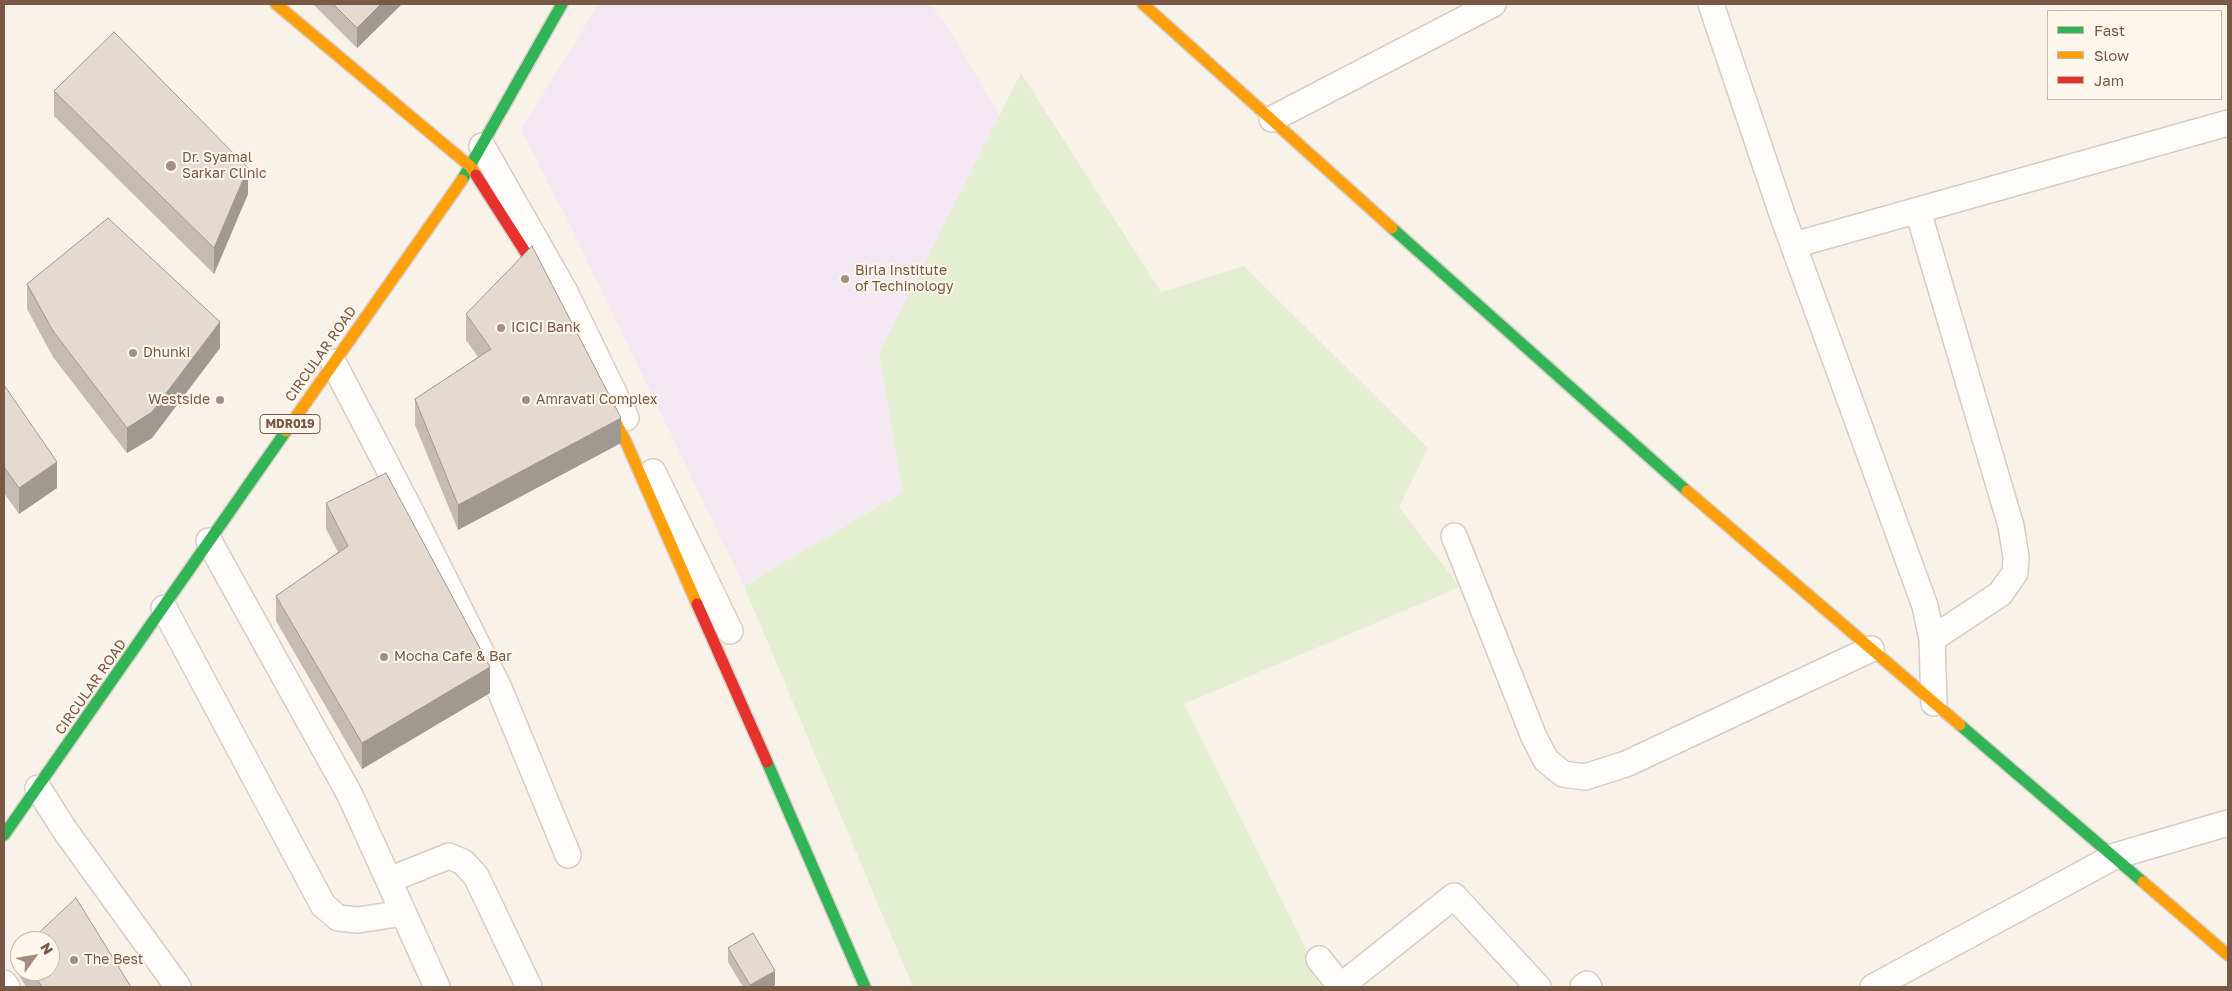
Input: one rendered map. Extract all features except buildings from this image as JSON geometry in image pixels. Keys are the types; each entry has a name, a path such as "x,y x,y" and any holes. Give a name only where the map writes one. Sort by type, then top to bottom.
{"main road":[{"path":"276,4 477,157 548,290"},
{"name":"CIRCULAR ROAD","path":"4,835 164,608 332,362 477,157 562,4"},
{"path":"1145,4 1636,447 2115,856 2228,955"},
{"path":"600,391 626,442 865,987"}],"street":[{"path":"1272,119 1493,4"},
{"path":"1711,4 1794,245 1925,606 1932,639 1934,703"},
{"path":"1794,245 2228,122"},
{"path":"477,157 565,292 730,631"},
{"path":"1918,211 2011,526 2016,558 2015,573 2000,594 1932,639"},
{"path":"332,362 407,504 499,688 568,855"},
{"path":"1454,536 1534,737 1546,760 1563,774 1585,777 1626,764 1871,649"},
{"path":"209,542 350,795 437,987"},
{"path":"164,608 323,905 338,918 358,920 403,913"},
{"path":"38,788 64,829 178,987"},
{"path":"1873,987 2115,856 2228,823"},
{"path":"388,880 449,856 464,862 476,876 529,987"},
{"path":"1319,959 1341,987 1454,896 1538,987"},
{"path":"4,983 6,987"},
{"path":"1584,987 1587,984 1589,987"}],"shaded area":[{"name":"Birla Institute of Techinology","path":"599,4 930,4 949,29 1137,353 744,586 571,227 521,129"}],"green space":[{"path":"1021,73 1161,292 1244,266 1428,448 1399,507 1460,587 1184,704 1325,987 913,987 744,586 903,492 879,354"}],"traffic: fast":[{"path":"462,180 562,4"},
{"path":"1392,228 1687,491"},
{"path":"4,835 286,431"},
{"path":"1960,725 2143,882"},
{"path":"767,762 865,987"}],"traffic: slow":[{"path":"276,4 471,167 476,175"},
{"path":"1143,4 1392,228"},
{"path":"286,431 462,180"},
{"path":"604,399 626,442 697,604"},
{"path":"1687,491 1960,725"},
{"path":"2143,882 2228,955"}],"traffic: jam":[{"path":"476,175 545,283"},
{"path":"697,604 767,762"}],"place":[{"name":"Dr. Syamal Sarkar Clinic","path":"171,166"},
{"name":"Birla Institute of Techinology","path":"845,279"},
{"name":"ICICI Bank","path":"501,328"},
{"name":"Dhunki","path":"133,353"},
{"name":"Westside","path":"220,400"},
{"name":"Amravati Complex","path":"526,400"},
{"name":"Mocha Cafe & Bar","path":"384,657"},
{"name":"The Best","path":"74,960"}]}
